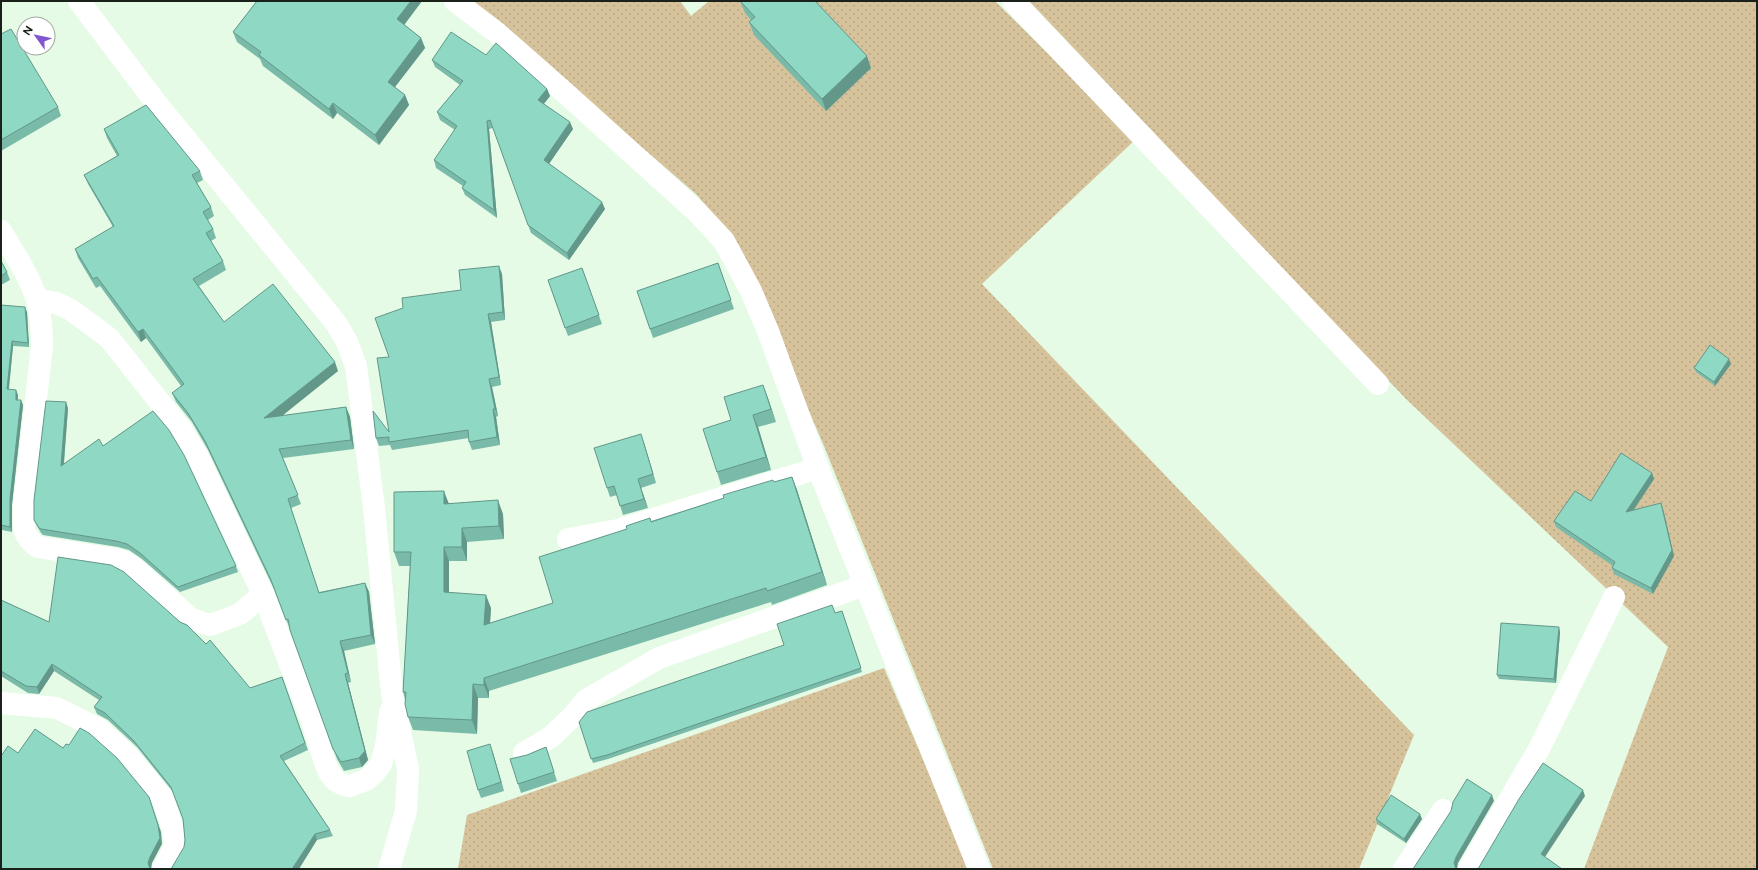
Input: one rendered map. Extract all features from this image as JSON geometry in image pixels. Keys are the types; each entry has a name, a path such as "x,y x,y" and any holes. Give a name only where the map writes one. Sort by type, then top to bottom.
{"street":[{"path":"79,1 158,104 336,323 347,342 356,366 374,508 392,694 408,770 406,811 389,869"},
{"path":"454,1 496,32 562,90 697,212 724,241 751,291 768,331 818,468 979,869"},
{"path":"1013,1 1378,384"},
{"path":"1,231 24,269 37,300 41,324 42,346 24,505 24,529 30,542 38,547 110,558 125,562 134,568 191,619 210,625 240,614 263,594"},
{"path":"37,300 57,303 71,310 109,338 181,429 197,455 263,594 312,721 325,763 330,774 336,781 350,786 359,784 374,773 380,764 386,746 392,694"},
{"path":"568,539 618,530 818,468"},
{"path":"524,753 551,737 573,716 586,700 659,658 864,585"},
{"path":"1469,869 1539,749 1614,597"},
{"path":"1,703 57,708 99,729 128,756 162,797 174,828 175,847 163,869"},
{"path":"1404,869 1443,810"}],"shaded area":[{"path":"473,1 680,1 691,16 709,1 995,1 1135,140 982,284 1414,735 1359,869 993,869 824,446 738,246 697,195"},
{"path":"1029,1 1757,1 1757,869 1584,869 1668,647 1406,399"},
{"path":"884,668 970,869 458,869 467,815"}],"building":[{"path":"257,1 411,1 397,19 421,38 388,82 405,95 375,135 333,103 329,109 259,55 261,52 233,32"},
{"path":"740,1 815,1 867,56 822,99 749,22 755,17"},
{"path":"11,29 16,37 16,56 27,56 58,107 1,140 1,34"},
{"path":"451,32 486,55 496,43 547,89 538,100 570,122 544,160 602,202 567,253 528,225 490,120 487,121 494,210 462,188 466,182 434,160 457,126 437,112 463,81 432,60"},
{"path":"146,105 200,171 192,175 211,207 203,212 213,229 206,233 223,261 193,279 224,322 273,284 335,362 264,418 346,407 351,440 279,449 298,495 288,499 319,593 365,583 371,635 340,641 348,673 345,674 365,751 359,758 341,762 333,749 290,630 288,619 286,620 271,580 205,441 188,413 172,393 184,384 143,329 138,332 97,277 93,279 75,249 114,226 84,175 119,155 104,129"},
{"path":"1,261 7,272 1,276"},
{"path":"718,263 731,300 650,329 637,291"},
{"path":"499,266 503,312 488,314 499,377 489,379 495,409 493,409 497,437 469,442 468,430 389,442 389,437 376,438 373,411 389,432 377,358 389,357 375,318 403,308 402,298 461,290 459,270"},
{"path":"582,268 599,315 565,328 548,280"},
{"path":"1,305 25,307 28,343 12,341 7,389 16,390 16,400 21,400 10,499 10,527 1,525"},
{"path":"1710,345 1729,359 1714,382 1694,368"},
{"path":"763,385 771,409 753,415 766,457 717,472 703,429 731,420 724,397"},
{"path":"46,401 66,402 61,466 99,439 103,446 153,411 169,430 184,455 236,566 178,587 140,553 127,544 39,528 34,520 34,500"},
{"path":"641,434 653,474 638,479 644,499 620,506 614,486 607,488 594,448"},
{"path":"1621,453 1652,473 1626,512 1661,503 1672,550 1651,588 1612,568 1615,562 1554,521 1575,491 1591,501"},
{"path":"792,477 822,572 767,591 766,588 484,678 484,685 473,684 472,720 408,717 405,704 406,692 403,692 411,552 394,552 394,492 444,491 444,504 498,500 499,526 462,528 462,547 444,547 444,592 486,595 484,625 553,603 539,557 627,529 626,526 650,518 651,522 724,498 723,495 773,480 774,482"},
{"path":"58,557 111,565 124,572 180,622 187,625 206,644 210,640 250,688 282,677 305,743 280,756 330,830 315,834 292,869 171,869 184,847 185,840 183,819 171,787 134,741 105,713 94,707 102,697 52,664 37,687 26,686 1,671 1,600 49,622"},
{"path":"832,605 835,613 842,611 861,668 607,755 591,759 579,722 587,712 784,645 777,624"},
{"path":"1501,623 1559,627 1554,679 1497,675"},
{"path":"80,728 89,733 117,758 149,797 158,825 160,838 148,863 150,869 1,869 1,756 8,746 18,753 35,729 63,748 66,744 69,745"},
{"path":"490,744 501,782 478,790 467,751"},
{"path":"546,747 554,772 518,784 510,759 527,755"},
{"path":"1543,763 1583,790 1541,854 1562,869 1478,869 1519,799"},
{"path":"1467,779 1492,795 1456,857 1454,863 1456,869 1413,869 1451,811 1453,802"},
{"path":"1391,795 1420,814 1404,839 1376,819"}]}
